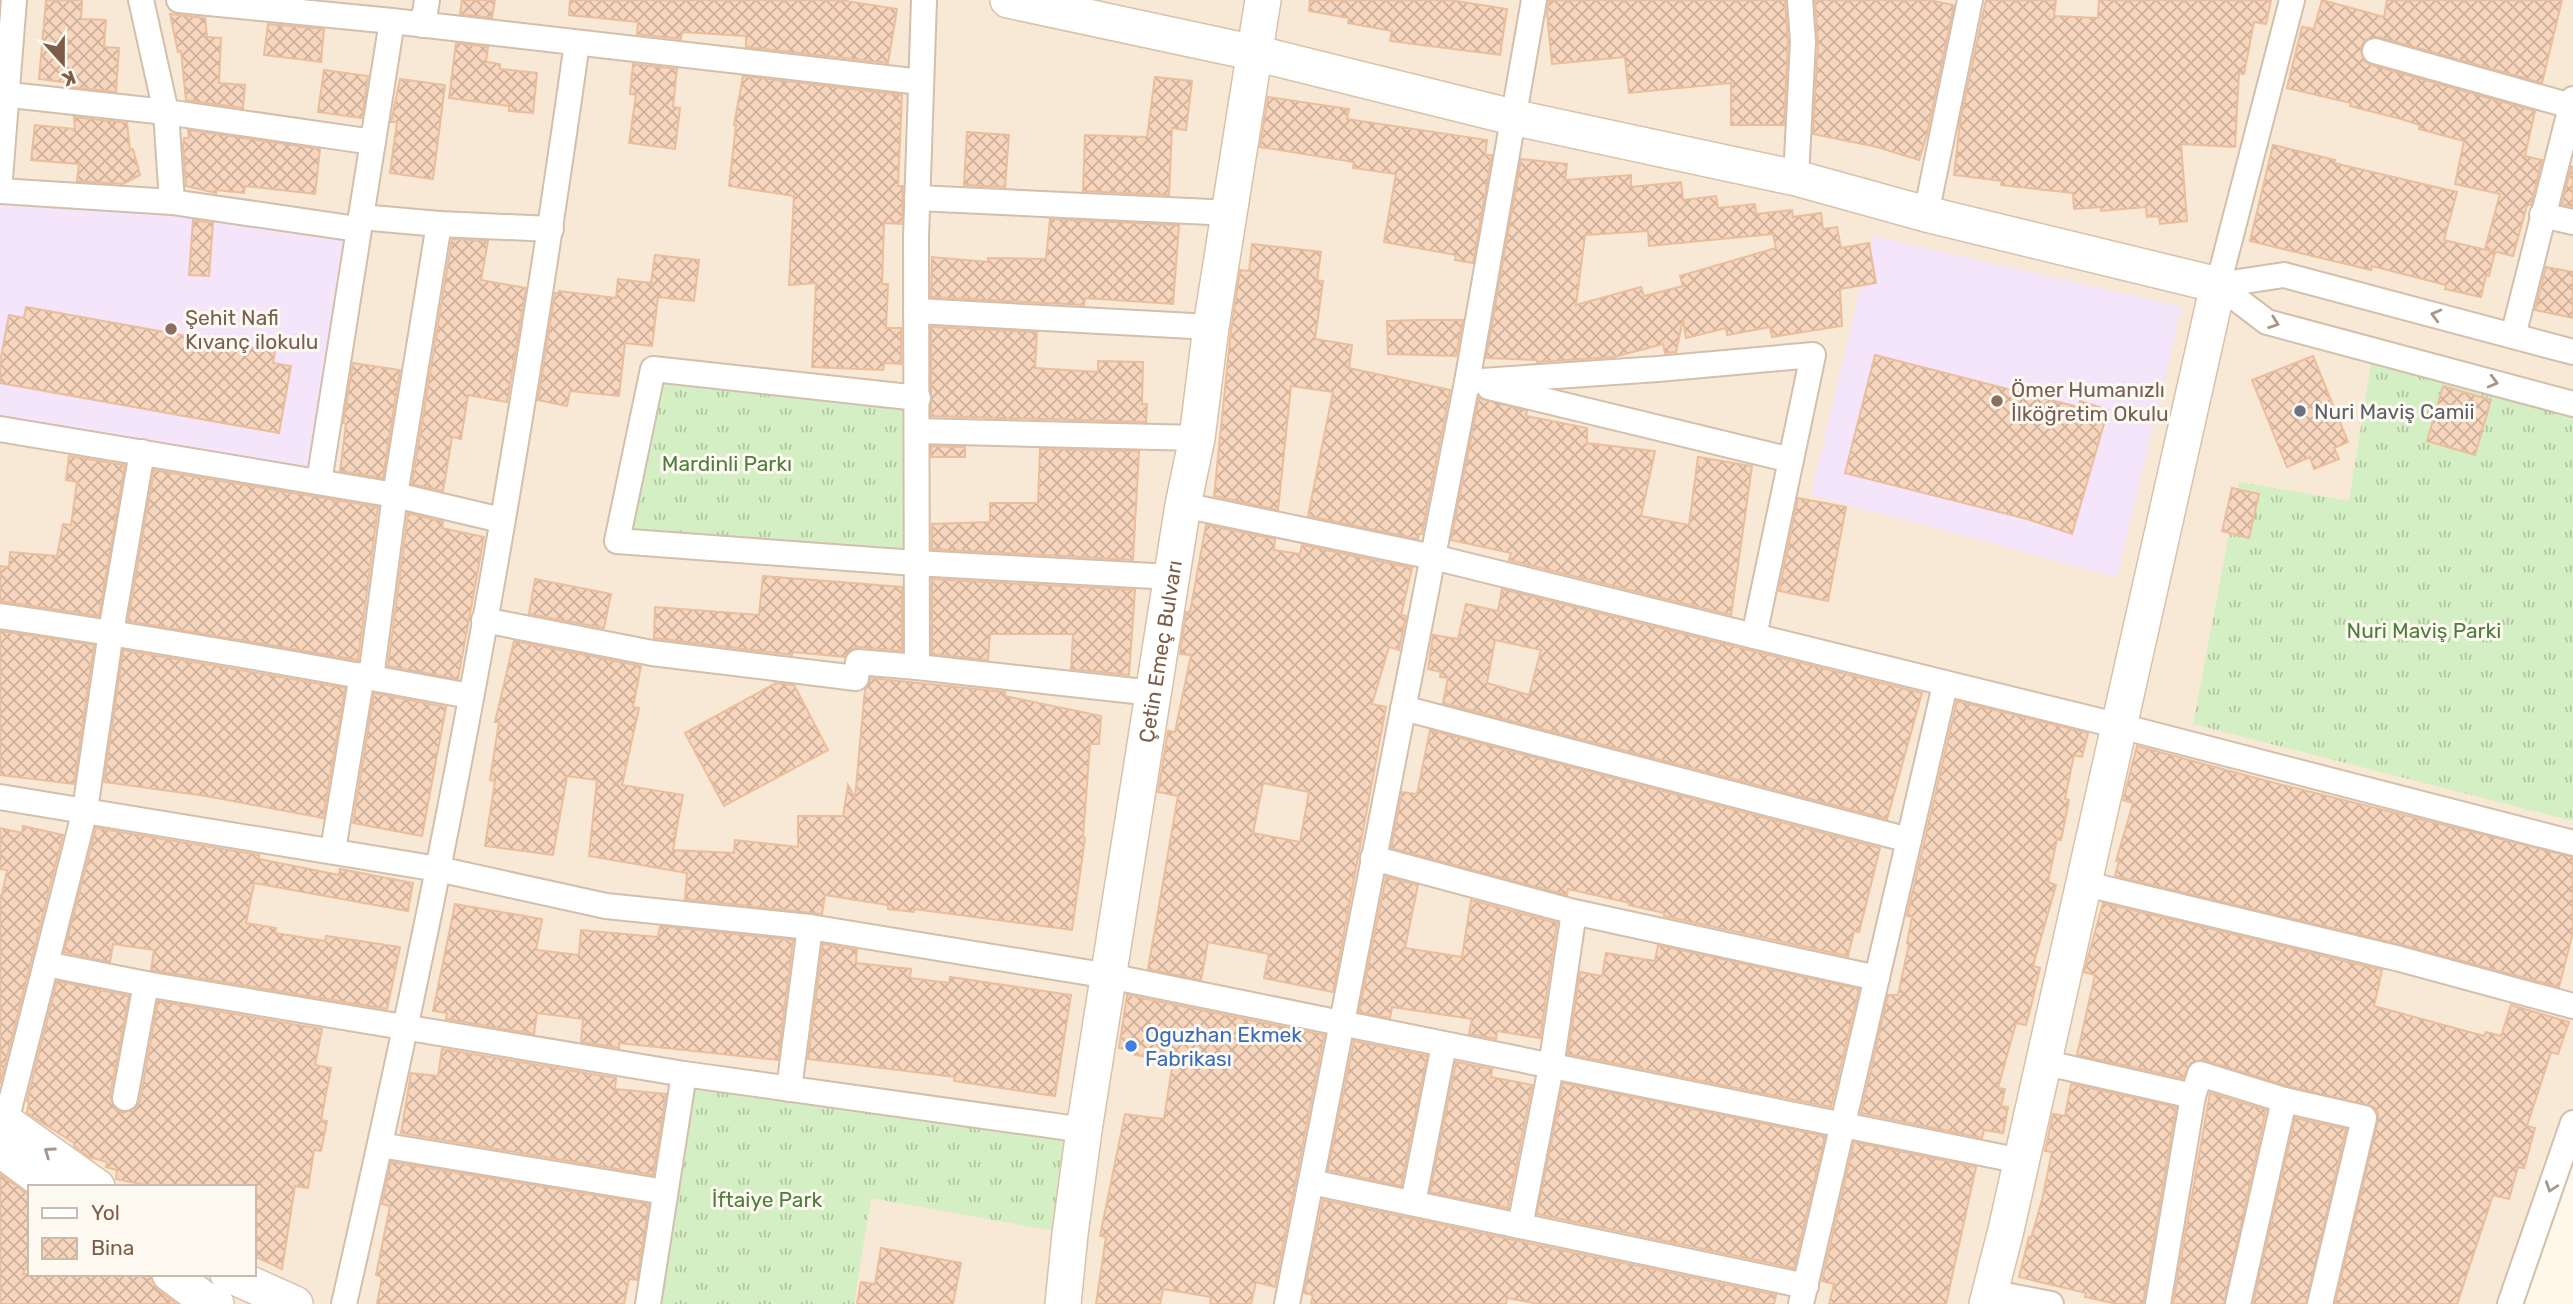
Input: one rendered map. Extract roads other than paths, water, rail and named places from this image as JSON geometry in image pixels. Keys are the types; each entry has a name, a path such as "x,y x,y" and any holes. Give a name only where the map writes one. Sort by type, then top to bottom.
{"street":[{"path":"0,178 3,95 14,0"},
{"path":"141,0 166,112 172,202"},
{"path":"179,0 392,21 921,82"},
{"path":"423,25 427,0"},
{"path":"917,667 917,198 924,0"},
{"path":"1008,0 1255,53 1512,117 1796,178 1926,214 2218,285 2284,275 2573,352"},
{"name":"Çetin Emeç Bulvarı","path":"1063,1304 1084,1130 1183,505 1196,438 1263,0"},
{"path":"1287,1304 1467,382 1534,0"},
{"path":"1796,178 1803,42 1800,0"},
{"path":"1926,214 1970,0"},
{"path":"2051,1304 1988,1298 2218,285 2292,0"},
{"path":"319,482 392,21"},
{"path":"345,1304 438,869 484,620 551,229 577,43"},
{"path":"2375,51 2572,103 2513,336"},
{"path":"3,95 166,112 373,142"},
{"path":"0,191 172,202 359,223 551,229"},
{"path":"917,198 1231,213"},
{"path":"2542,215 2573,222"},
{"path":"333,850 366,676 439,224"},
{"path":"2218,285 2267,322 2573,404"},
{"path":"916,311 1211,327"},
{"path":"1467,382 1813,355 1754,636"},
{"path":"918,398 653,369 617,541 1172,577"},
{"path":"1467,382 1791,460"},
{"path":"0,429 395,495 501,520"},
{"path":"917,431 1196,438"},
{"path":"1,1133 85,810 111,632 142,452"},
{"path":"1183,505 1433,557 2120,726 2573,843"},
{"path":"0,616 111,632 470,696"},
{"path":"484,620 652,653 856,678 858,662 1153,693"},
{"path":"1311,1182 1520,1226 1804,1295 1945,685"},
{"path":"1403,708 1909,840"},
{"path":"0,797 333,850 438,869 606,906 810,926 1109,976 2021,1161"},
{"path":"1373,858 1574,912 1877,978"},
{"path":"2082,883 2400,959 2573,1006"},
{"path":"1520,1226 1551,1067 1574,912"},
{"path":"789,1089 810,926"},
{"path":"46,964 146,984 684,1074 1084,1130"},
{"path":"125,1098 146,984"},
{"path":"1413,1203 1444,1045"},
{"path":"2042,1062 2193,1096"},
{"path":"648,1304 684,1074"},
{"path":"2158,1304 2193,1096 2200,1074 2284,1100 2364,1118 2320,1304"},
{"path":"2238,1304 2284,1100"},
{"path":"2510,1304 2573,1123"},
{"path":"1,1133 49,1185"},
{"path":"1,1133 93,1185"},
{"path":"380,1145 665,1192"},
{"path":"173,1276 208,1302"},
{"path":"232,1276 295,1304"}],"place":[{"name":"Şehit Nafi Kıvanç ilokulu","path":"171,329"},
{"name":"Ömer Humanızlı İlköğretim Okulu","path":"1997,401"},
{"name":"Nuri Maviş Camii","path":"2300,411"},
{"name":"Oguzhan Ekmek Fabrikası","path":"1131,1046"}],"park label":[{"name":"Mardinli Parkı","path":"727,463"},
{"name":"Nuri Maviş Parki","path":"2424,630"},
{"name":"İftaiye Park","path":"767,1199"}]}
